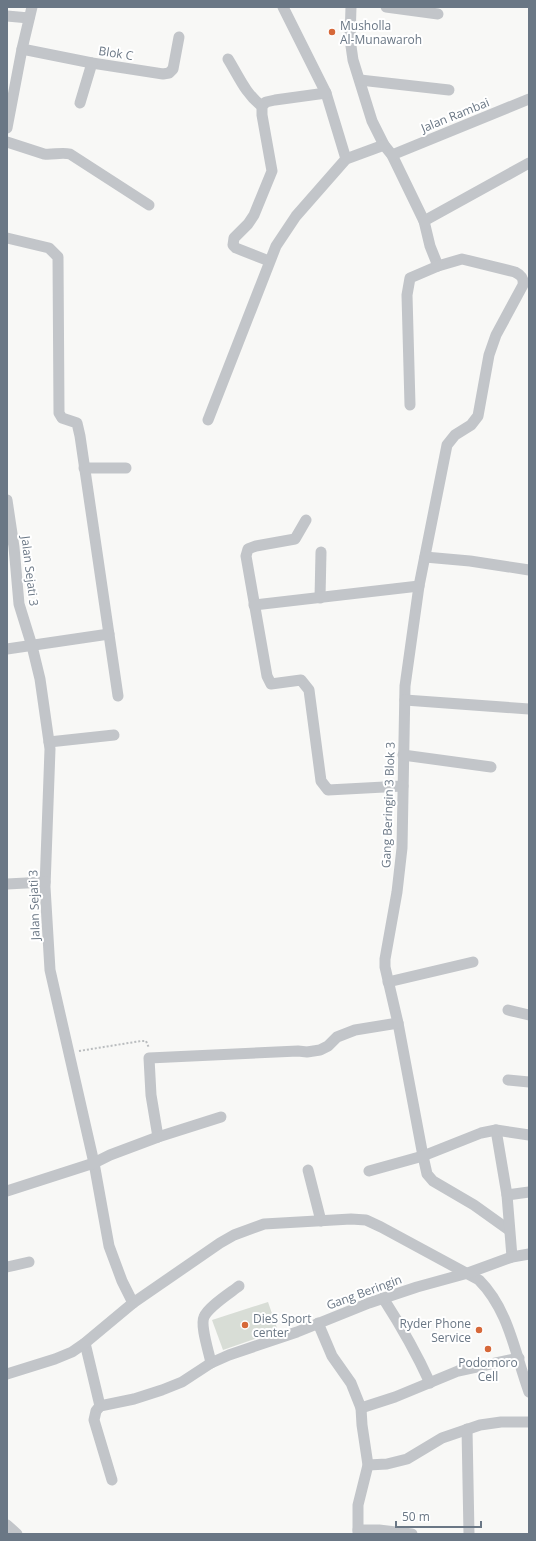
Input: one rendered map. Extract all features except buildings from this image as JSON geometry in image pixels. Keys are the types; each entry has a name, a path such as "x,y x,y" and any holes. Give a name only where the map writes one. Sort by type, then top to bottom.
{"street":[{"path":"7,128 22,49 32,7"},
{"path":"283,7 326,93 346,159"},
{"path":"351,7 350,39 353,60 372,121 384,145 392,156 424,221 430,246 438,266 414,275 409,281 410,405"},
{"path":"386,7 438,14"},
{"path":"7,16 29,18"},
{"name":"Blok C","path":"22,49 92,63 163,74 169,73 173,69 179,37"},
{"path":"228,59 246,89 255,101 262,106"},
{"path":"80,103 92,63"},
{"path":"360,80 449,90"},
{"path":"269,261 236,248 233,245 234,238 248,224 254,215 272,171 262,115 262,106 266,102 275,100 326,93"},
{"name":"Jalan Rambai","path":"392,156 529,99"},
{"path":"7,142 44,154 70,154 149,205"},
{"path":"208,420 276,246 296,216 346,159 384,145"},
{"path":"424,221 529,163"},
{"path":"7,238 49,248 58,257 59,414 62,418 77,423 118,696"},
{"name":"Gang Beringin 3 Blok 3","path":"438,266 462,259 515,272 520,274 524,280 523,285 496,335 489,355 478,416 471,425 455,435 447,445 419,586 405,686 402,848 397,892 385,959 385,967 398,1023 427,1174 430,1178 509,1230"},
{"path":"84,468 126,468"},
{"name":"Jalan Sejati 3","path":"7,500 10,537 19,604 40,679 50,749 45,882 50,970 94,1163 109,1246 122,1281 133,1303"},
{"path":"306,520 295,539 256,546 248,549 246,556 267,676 271,684 301,680 309,690 320,781 328,790 403,786"},
{"path":"320,598 321,552"},
{"path":"425,557 529,570"},
{"path":"254,605 419,586"},
{"path":"7,649 109,634"},
{"path":"405,700 529,709"},
{"path":"49,742 114,735"},
{"path":"403,755 491,767"},
{"path":"7,884 45,882"},
{"path":"388,982 473,962"},
{"path":"508,1010 529,1015"},
{"path":"158,1137 151,1094 149,1058 298,1051 307,1052 320,1050 328,1046 338,1037 355,1030 398,1023"},
{"path":"508,1080 529,1082"},
{"path":"8,1188 94,1163 110,1155 158,1137 222,1117"},
{"path":"496,1130 507,1195 512,1257"},
{"path":"369,1171 423,1156 481,1133 496,1130 529,1135"},
{"path":"308,1170 321,1221"},
{"path":"507,1195 529,1192"},
{"path":"7,1374 55,1360 72,1352 133,1303 234,1235 264,1224 351,1219 366,1220 381,1227 468,1273 489,1289 496,1300 508,1328 529,1392"},
{"name":"Gang Beringin","path":"100,1406 134,1399 162,1390 182,1382 211,1363 318,1324 383,1298 468,1273 512,1257 529,1254"},
{"path":"7,1267 29,1262"},
{"path":"211,1363 203,1328 203,1317 208,1310 239,1286"},
{"path":"383,1298 405,1332 430,1383"},
{"path":"318,1324 332,1356 351,1383 361,1408 368,1465 358,1505 358,1532 379,1530 412,1534"},
{"path":"85,1343 100,1406 96,1411 94,1420 112,1480"},
{"path":"361,1408 395,1397 458,1371 519,1358"},
{"path":"368,1465 387,1464 407,1459 442,1438 480,1425 501,1422 529,1422"},
{"path":"467,1429 469,1534"},
{"path":"7,1525 16,1534"}],"path":[{"path":"70,1053 146,1041 149,1045 149,1058"}],"shaded area":[{"name":"DieS Sport center","path":"268,1302 278,1331 223,1350 212,1320"}],"place":[{"name":"Musholla Al-Munawaroh","path":"332,32"},
{"name":"DieS Sport center","path":"245,1325"},
{"name":"Ryder Phone Service","path":"479,1330"},
{"name":"Podomoro Cell","path":"488,1349"}]}
